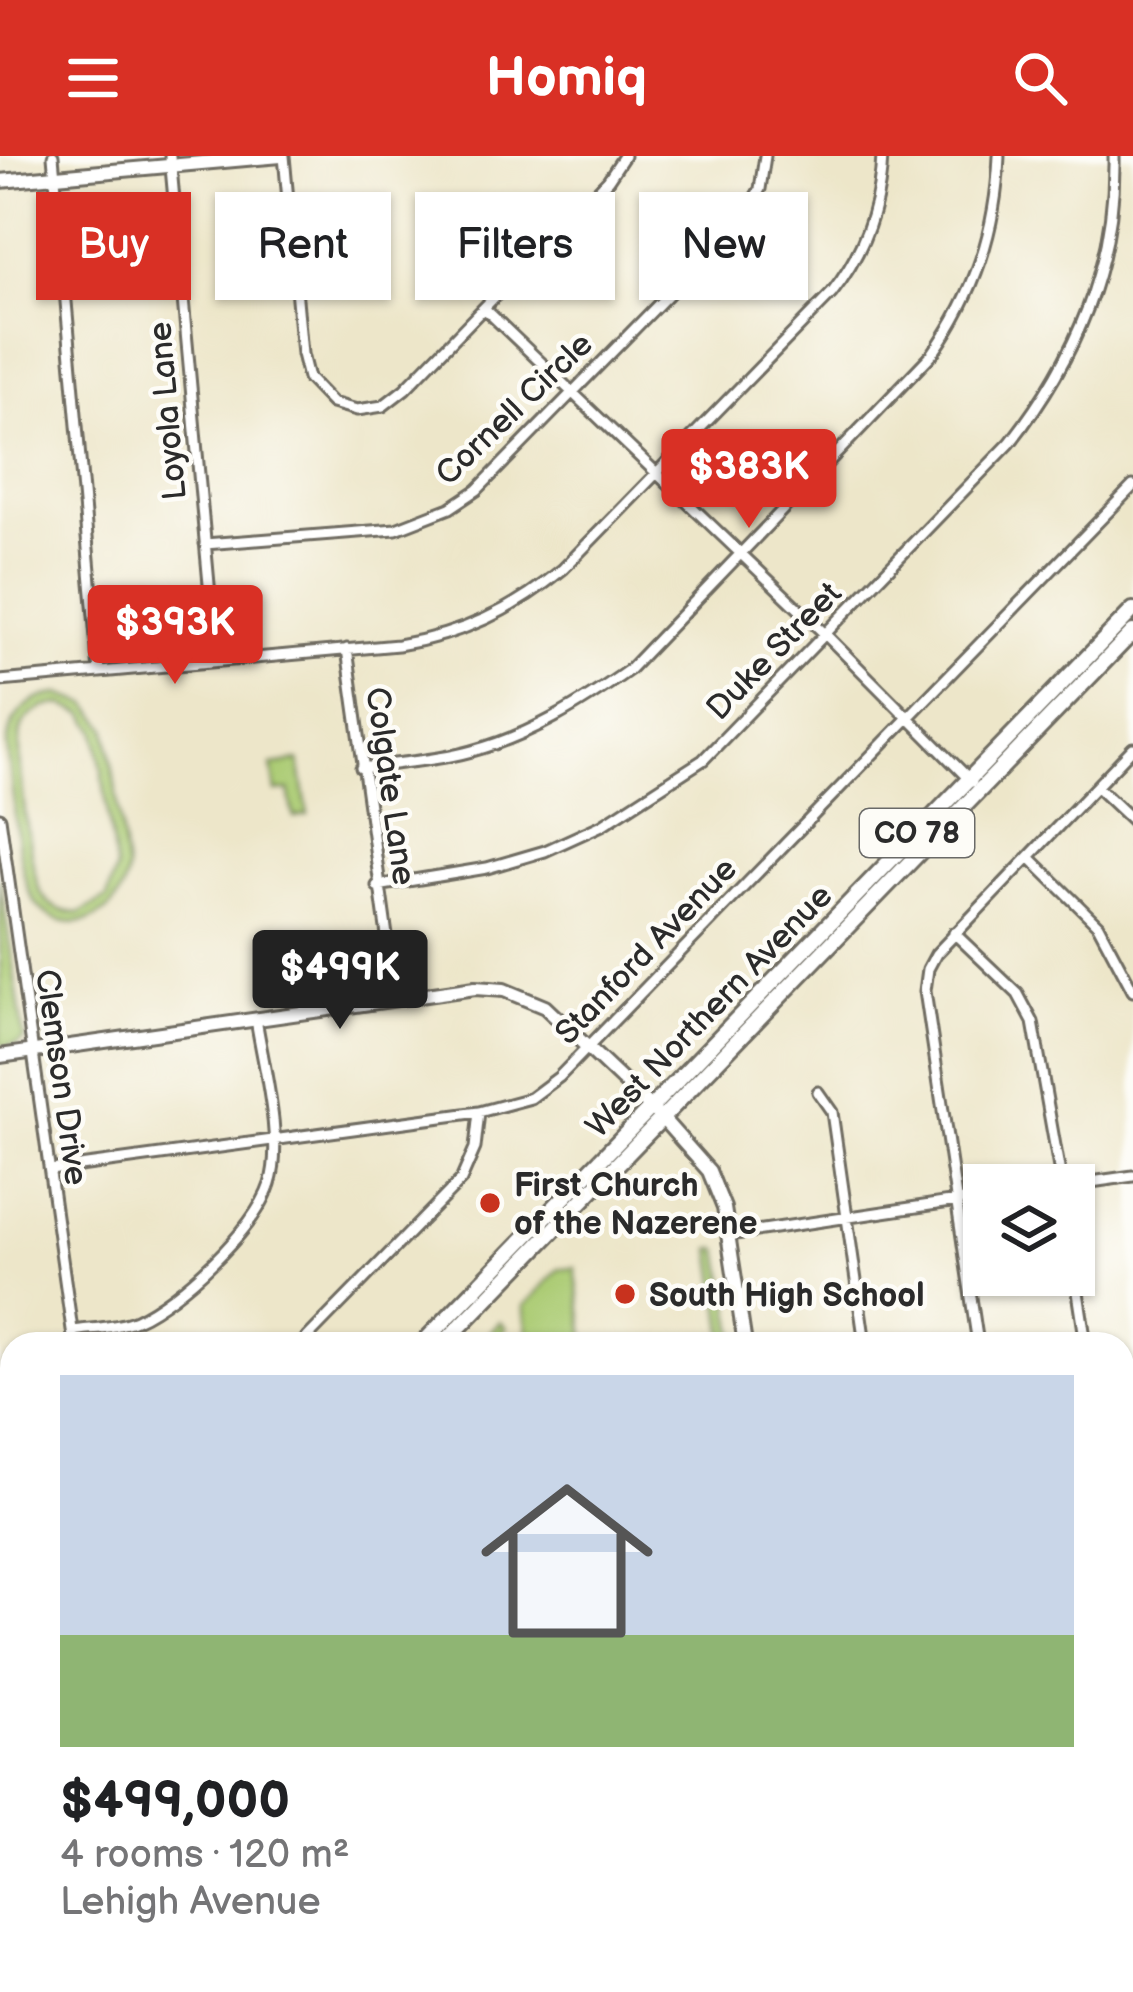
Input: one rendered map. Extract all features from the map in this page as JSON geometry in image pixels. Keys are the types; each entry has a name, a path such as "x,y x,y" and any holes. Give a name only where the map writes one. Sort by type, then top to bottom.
{"main road":[{"name":"West Northern Avenue","path":"454,1332 974,784 1126,637 1133,610"},
{"name":"West Northern Avenue","path":"434,1332 657,1113"}],"street":[{"path":"52,156 99,672"},
{"path":"0,181 170,161 283,156 304,366 322,396 357,410 382,406 405,389 608,180 624,156"},
{"name":"Cornell Circle","path":"205,544 396,529 426,519 477,490 742,219 760,189 765,156"},
{"path":"0,681 398,645 448,635 517,604 563,569 845,276 874,217 882,156"},
{"path":"361,768 470,752 584,702 629,670 912,380 949,330 985,250 995,208 999,156"},
{"name":"Duke Street","path":"377,886 487,868 545,851 602,825 703,760 1010,443 1043,401 1087,318 1109,232 1114,156"},
{"name":"Loyola Lane","path":"170,161 216,661"},
{"path":"484,308 826,635 974,784"},
{"name":"Stanford Avenue","path":"50,1170 478,1112 531,1098 559,1077 1133,486"},
{"name":"Colgate Lane","path":"346,649 396,1000"},
{"path":"976,1332 925,991 928,969 954,933 1133,748"},
{"path":"1097,787 1133,821"},
{"name":"Clemson Drive","path":"0,818 72,1331"},
{"path":"1029,857 1097,925 1133,991"},
{"path":"954,933 1018,994 1034,1022 1062,1164"},
{"path":"0,1056 475,988 504,990 545,1007 657,1113 709,1171 724,1208 743,1332"},
{"path":"72,1331 131,1323 169,1302 253,1220 271,1182 273,1139 256,1019"},
{"path":"818,1092 832,1112 863,1332"},
{"path":"313,1332 461,1180 475,1148 478,1112"},
{"path":"1095,1181 1133,1176"},
{"path":"729,1235 963,1200"},
{"path":"1079,1296 1084,1332"}],"green space":[{"path":"59,694 88,704 107,728 127,869 114,903 87,921 55,919 41,909 30,893 16,822 7,746 12,726 30,704","holes":["60,704 84,714 96,730 116,869 107,898 80,913 53,906 37,882 20,738 25,722 42,708"]},
{"path":"299,761 308,815 294,817 289,790 276,792 272,765"},
{"path":"0,878 24,1039 0,1046"},
{"path":"712,1249 720,1251 735,1332 724,1332"},
{"path":"575,1268 584,1332 528,1332 524,1306 559,1269"}],"place":[{"name":"First Church of the Nazerene","path":"490,1203"},
{"name":"South High School","path":"625,1294"}]}
